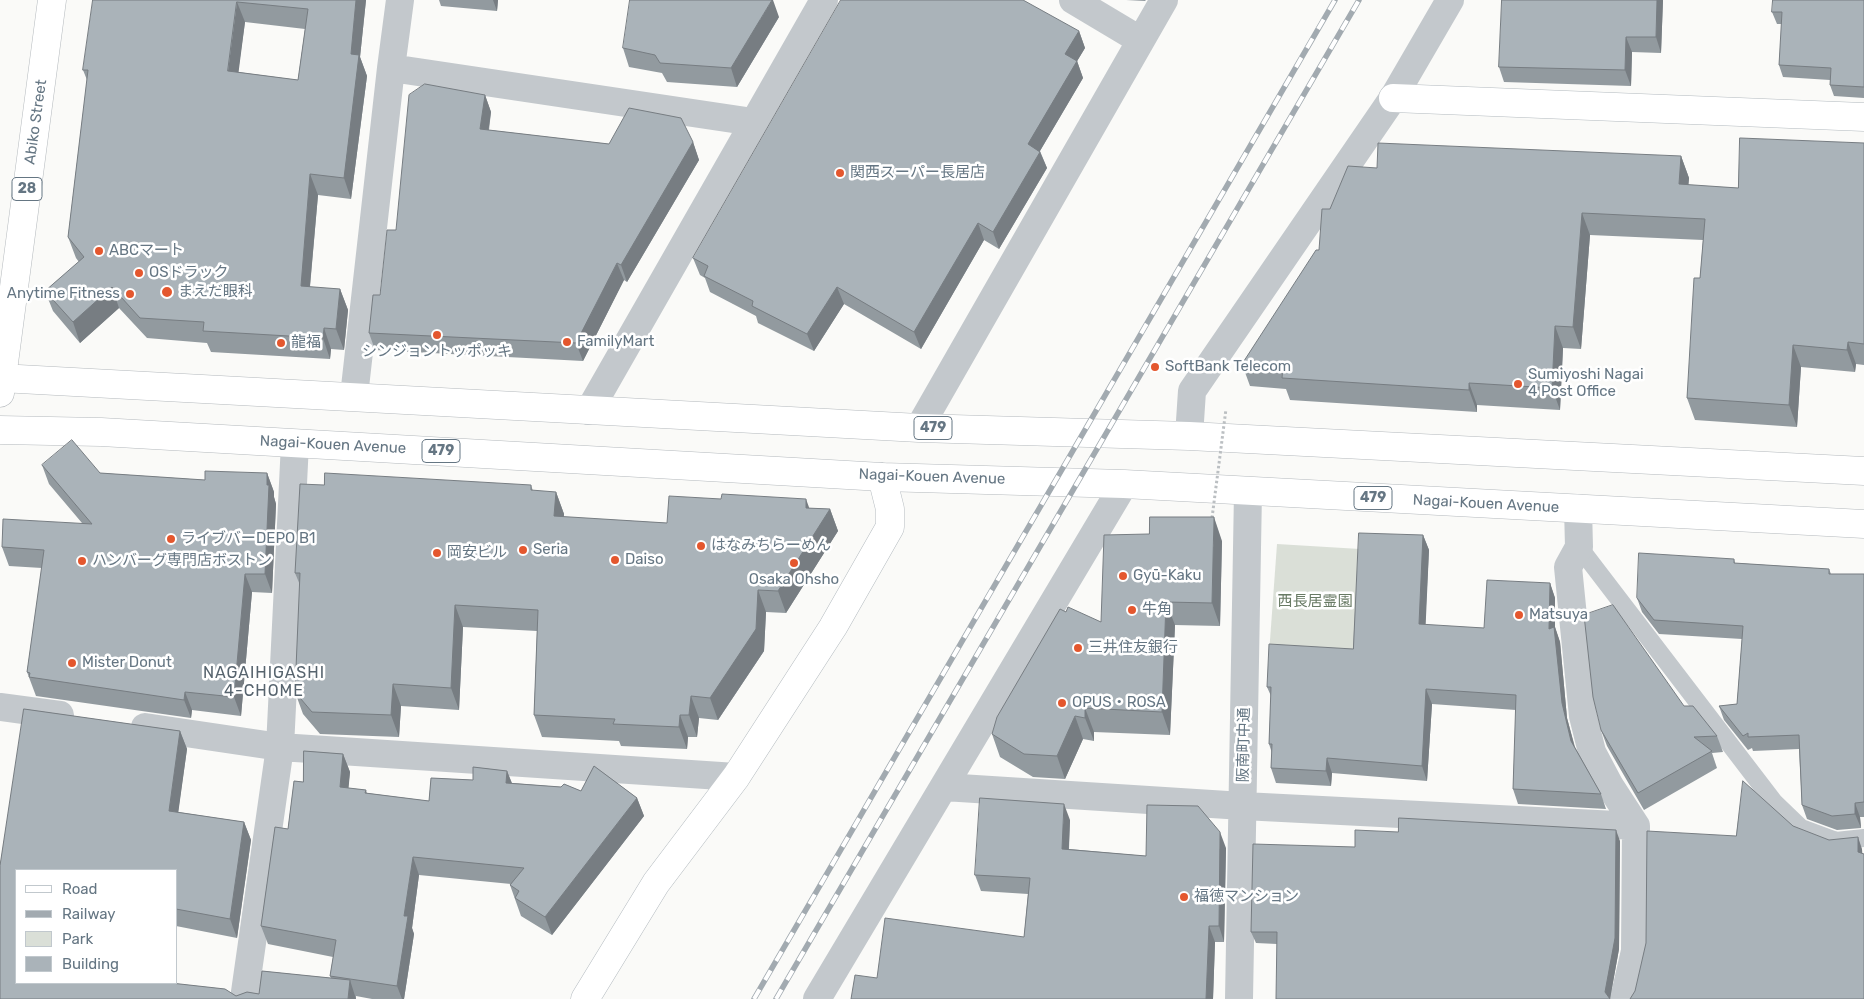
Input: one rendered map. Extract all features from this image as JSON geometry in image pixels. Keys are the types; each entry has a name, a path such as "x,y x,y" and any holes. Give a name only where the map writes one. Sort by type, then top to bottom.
{"main road":[{"name":"Abiko Street","path":"1,383 52,0"},
{"path":"1393,98 1864,117"},
{"name":"479","path":"1,383 354,396 589,411 847,422 919,428 1189,436 1864,471"},
{"name":"Nagai-Kouen Avenue","path":"0,430 101,432 882,477 1124,484 1864,524"},
{"path":"585,999 656,883 736,777 833,627 890,527 890,509 882,477"}],"street":[{"path":"354,396 400,0"},
{"path":"589,411 824,0"},
{"path":"1073,0 1140,40"},
{"path":"919,428 1164,0"},
{"path":"1189,436 1192,391 1393,98 1450,0"},
{"path":"391,68 754,122"},
{"path":"244,999 280,747 295,443"},
{"path":"817,999 1124,484"},
{"name":"阪南町中通","path":"1239,999 1248,492"},
{"path":"1578,508 1579,547 1568,567 1583,716 1592,752 1610,786 1636,826 1635,951 1624,999"},
{"path":"0,707 88,719"},
{"path":"117,723 280,747 736,777"},
{"path":"944,787 1243,806 1636,826"}],"lane":[{"path":"1579,547 1774,802 1801,828 1836,841 1864,838"}],"path":[{"path":"1212,518 1226,409"}],"green space":[{"name":"西長居霊園","path":"1277,544 1360,549 1353,660 1269,654"}],"building":[{"path":"93,0 356,0 351,54 359,55 344,178 310,174 301,286 340,289 336,329 324,328 323,338 203,331 204,322 140,318 112,287 73,322 45,291 84,257 68,237 88,70 83,70","holes":["237,2 308,9 298,80 228,71"]},
{"path":"630,0 772,0 731,68 660,63 655,55 623,48"},
{"path":"841,0 1023,0 1079,31 1065,54 1077,61 1028,144 1040,152 993,232 978,223 914,332 837,287 807,334 752,306 753,301 704,276 708,266 693,258"},
{"path":"1502,0 1657,0 1656,37 1626,37 1625,70 1499,67"},
{"path":"1773,0 1864,0 1864,87 1830,85 1831,68 1779,65 1782,12 1772,12"},
{"path":"425,84 485,95 480,129 609,144 629,108 681,118 693,142 621,265 617,263 576,343 369,333 373,295 380,295 387,230 396,230 409,95"},
{"path":"1740,138 1864,143 1864,344 1848,342 1847,350 1793,345 1789,405 1687,398 1694,278 1700,278 1705,219 1582,213 1573,327 1555,326 1552,388 1469,383 1469,390 1282,378 1283,367 1242,364 1316,250 1319,250 1322,209 1330,209 1348,166 1377,168 1378,143 1681,156 1679,184 1738,188"},
{"path":"72,440 100,473 205,480 205,471 267,473 267,485 269,485 265,574 245,574 234,697 185,692 184,700 29,677 30,673 27,672 44,550 2,547 3,519 92,524 42,465"},
{"path":"325,473 531,485 531,490 556,492 554,516 667,523 669,496 721,499 722,494 806,499 806,508 830,509 778,591 758,590 756,629 710,698 691,696 689,715 680,715 679,727 613,724 615,719 534,715 538,610 455,605 451,688 393,684 391,715 312,712 295,692 300,573 295,573 300,484 324,485"},
{"path":"1150,517 1214,517 1212,603 1166,602 1162,712 1085,708 1085,718 1075,716 1057,756 1024,754 992,734 997,717 1060,609 1066,612 1068,607 1101,622 1104,535 1149,534"},
{"path":"1359,533 1423,535 1419,624 1484,628 1487,580 1550,583 1549,629 1554,627 1562,703 1571,741 1601,794 1513,789 1516,695 1426,689 1422,766 1327,758 1326,771 1271,768 1272,744 1269,744 1271,687 1267,687 1269,644 1353,649"},
{"path":"1639,553 1734,559 1734,563 1829,569 1829,574 1864,574 1864,802 1855,803 1855,814 1832,816 1802,805 1799,735 1748,737 1748,733 1743,736 1719,706 1737,704 1743,626 1654,620 1637,598"},
{"path":"1613,605 1684,706 1693,706 1717,736 1694,737 1712,751 1638,793 1601,730 1593,697 1584,615"},
{"path":"24,709 180,731 169,811 244,822 230,919 178,909 178,869 15,869 15,984 178,984 225,989 236,996 247,992 259,994 262,971 350,980 348,999 0,999 0,866"},
{"path":"304,751 343,754 340,787 366,790 365,793 429,801 431,778 473,780 473,767 507,771 506,783 561,787 564,784 581,791 594,766 637,798 545,917 515,898 519,891 510,885 524,868 413,857 404,916 408,916 397,986 330,976 336,940 261,926 275,827 288,829 294,781 303,782"},
{"path":"1743,781 1793,826 1829,840 1858,837 1858,852 1864,854 1864,999 1630,999 1635,991 1646,943 1647,831 1736,836"},
{"path":"980,798 1064,804 1062,849 1146,856 1147,805 1198,806 1220,832 1219,926 1209,926 1206,999 851,999 855,975 877,978 885,918 1024,937 1030,878 975,875"},
{"path":"1399,818 1616,830 1615,938 1605,992 1610,999 1276,999 1277,932 1251,932 1253,844 1355,847 1355,830 1398,832"}],"railway":[{"path":"754,999 1335,0"},
{"path":"776,999 1359,0"}],"place":[{"name":"関西スーパー長居店","path":"840,173"},
{"name":"ABCマート","path":"99,251"},
{"name":"OSドラック","path":"139,273"},
{"name":"まえだ眼科","path":"167,292"},
{"name":"Anytime Fitness","path":"130,294"},
{"name":"シンジョントッポッキ","path":"437,335"},
{"name":"FamilyMart","path":"567,342"},
{"name":"龍福","path":"281,343"},
{"name":"SoftBank Telecom","path":"1155,367"},
{"name":"Sumiyoshi Nagai 4 Post Office","path":"1518,384"},
{"name":"ライブバーDEPO B1","path":"171,539"},
{"name":"はなみちらーめん","path":"701,546"},
{"name":"Seria","path":"523,550"},
{"name":"岡安ビル","path":"437,553"},
{"name":"Daiso","path":"615,560"},
{"name":"ハンバーグ専門店ボストン","path":"82,561"},
{"name":"Osaka Ohsho","path":"794,563"},
{"name":"Gyū-Kaku","path":"1123,576"},
{"name":"牛角","path":"1132,610"},
{"name":"Matsuya","path":"1519,615"},
{"name":"三井住友銀行","path":"1078,648"},
{"name":"Mister Donut","path":"72,663"},
{"name":"OPUS・ROSA","path":"1062,703"},
{"name":"福徳マンション","path":"1184,897"}],"district":[{"name":"NAGAIHIGASHI 4-CHOME","path":"264,682"}]}
